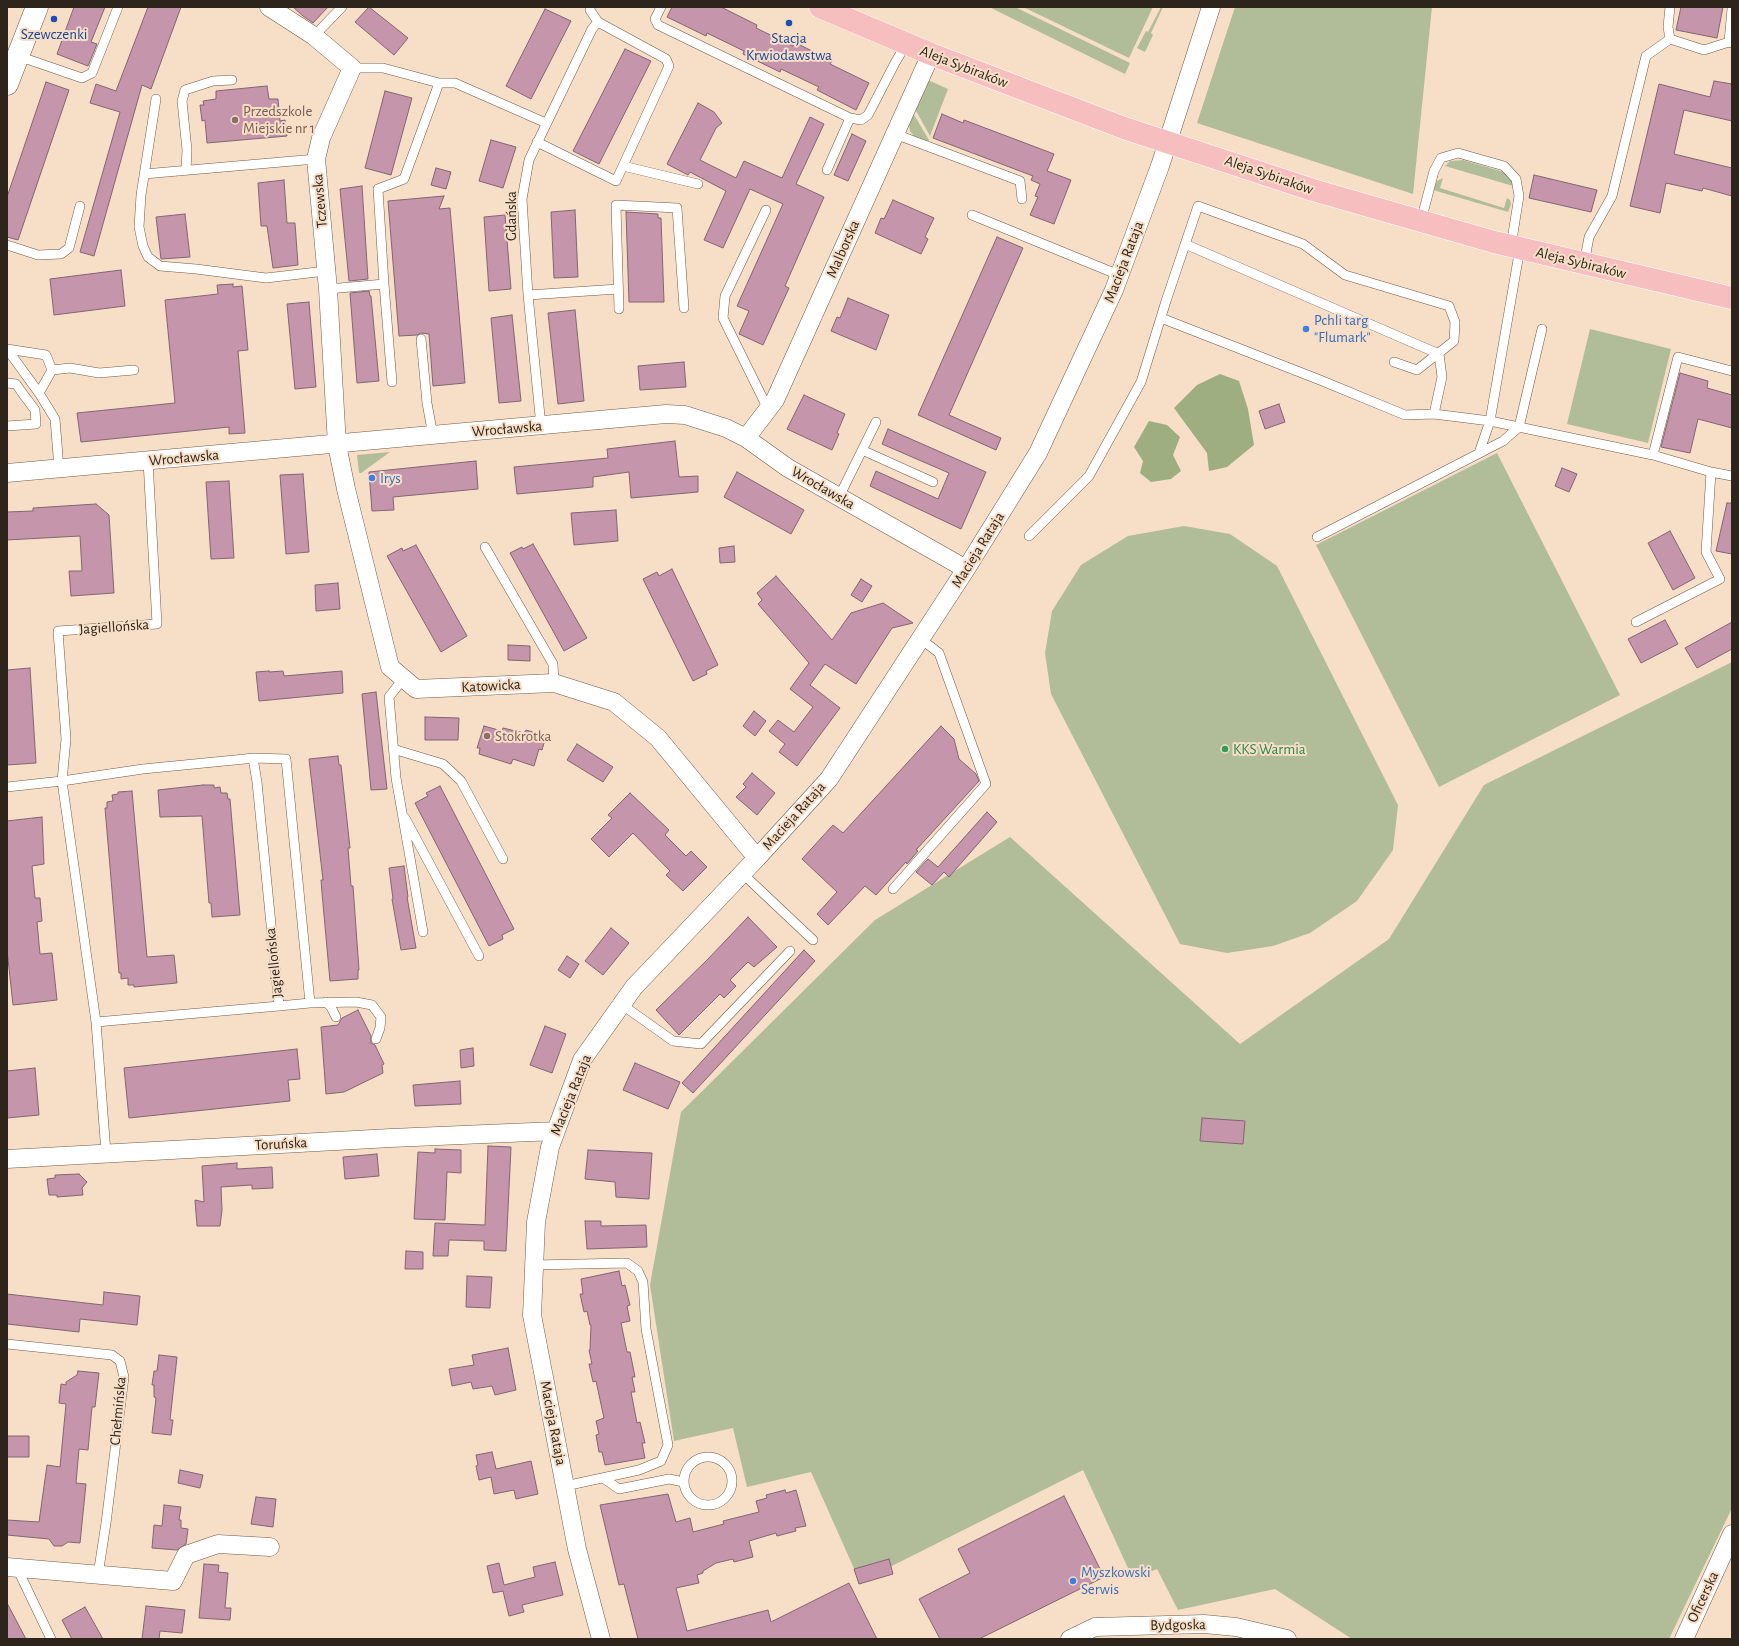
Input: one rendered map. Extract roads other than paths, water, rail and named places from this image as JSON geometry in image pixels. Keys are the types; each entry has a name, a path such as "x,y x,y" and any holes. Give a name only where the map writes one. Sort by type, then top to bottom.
{"main road":[{"name":"Aleja Sybiraków","path":"820,7 931,54 1124,128 1313,190 1515,247 1732,298"}],"street":[{"path":"7,84 36,7"},
{"path":"269,7 314,36 352,68"},
{"name":"Macieja Rataja","path":"601,1639 577,1549 532,1315 536,1222 550,1147 582,1060 634,987 757,858 829,778 966,570 1038,453 1119,275 1178,114 1211,7"},
{"name":"Malborska","path":"746,438 771,405 931,54"},
{"name":"Tczewska","path":"337,444 327,280 316,159 321,138 352,68"},
{"name":"Wrocławska","path":"7,473 434,436 666,414 685,415 726,428 746,438 788,468 966,570"},
{"name":"Katowicka","path":"337,444 346,489 390,667 416,690 554,683 614,702 658,738 757,858"},
{"name":"Toruńska","path":"7,1158 556,1131"},
{"name":"Oficerska","path":"1684,1639 1732,1534"},
{"path":"12,1567 98,1576 173,1581 186,1555 218,1544 270,1547"},
{"name":"Bydgoska","path":"1070,1639 1095,1627 1204,1624 1235,1633 1287,1639"}],"lane":[{"path":"18,56 82,78 92,73 118,7"},
{"path":"314,36 342,7"},
{"path":"661,7 655,18 658,25 850,118 861,120 868,115 906,44"},
{"path":"1670,7 1668,28 1670,40"},
{"path":"1670,40 1704,50 1730,42 1732,9"},
{"path":"537,142 616,181 669,66 666,59 598,22 590,10"},
{"name":"Gdańska","path":"541,426 528,295 522,200 529,160 592,29 598,22"},
{"path":"1584,264 1589,237 1612,196 1646,56 1670,40"},
{"path":"352,68 383,68 439,83 456,83 546,123"},
{"path":"186,170 187,150 182,101 185,90 213,81 232,80"},
{"path":"392,382 378,189 404,179 439,83"},
{"path":"156,99 144,174 139,227 142,246 148,257 160,266 266,278 384,284"},
{"path":"827,170 850,118"},
{"path":"895,134 1020,181 1022,199"},
{"path":"1421,221 1434,171 1442,158 1458,153 1504,166 1516,178 1519,196 1515,247 1490,421 1479,453"},
{"path":"144,174 316,159"},
{"path":"623,166 698,184"},
{"path":"619,309 616,205 677,208 684,308"},
{"path":"7,245 38,255 61,254 70,248 80,206"},
{"path":"1029,536 1088,476 1141,382 1198,206 1303,244 1345,274 1449,306 1455,322 1454,341 1417,370 1394,362"},
{"path":"766,210 725,296 723,318 771,405"},
{"path":"972,215 1119,275"},
{"path":"1185,244 1439,354"},
{"path":"528,295 618,289"},
{"path":"1161,318 1312,377 1405,416 1434,414 1490,421 1653,455 1711,472 1732,476"},
{"path":"1317,537 1503,441 1519,427 1542,328"},
{"path":"421,339 427,403 434,436"},
{"path":"52,370 46,355 7,349 37,389 55,419 58,468"},
{"path":"1434,414 1442,377 1439,354"},
{"path":"1653,455 1678,357 1732,371"},
{"path":"23,394 37,389 52,370 70,368 99,373 134,370"},
{"path":"7,383 16,384 35,410 36,424 7,426"},
{"path":"839,497 876,422"},
{"path":"862,450 933,482"},
{"name":"Jagiellońska","path":"148,461 157,624 58,631 66,739 62,781 96,1022 279,1006 258,790 253,758"},
{"path":"1636,622 1720,579 1706,552 1711,472"},
{"path":"485,547 553,664 554,683"},
{"path":"894,890 986,784 939,653 920,639"},
{"path":"404,679 389,697 396,778 423,932"},
{"path":"393,749 443,764 461,781 503,859"},
{"path":"7,787 62,781 143,769 253,758 286,759 310,1004"},
{"path":"401,810 479,956"},
{"path":"742,873 813,940"},
{"path":"621,1004 673,1041 701,1044 790,951"},
{"path":"326,1002 336,1017"},
{"path":"279,1006 326,1002 356,1002 372,1005 381,1017 380,1028 376,1039"},
{"path":"96,1022 106,1153"},
{"path":"534,1265 627,1263 638,1271 643,1282 646,1329 668,1445 661,1461 639,1470 565,1486"},
{"name":"Chełmińska","path":"7,1344 112,1355 120,1361 124,1377 98,1576"},
{"path":"708,1457 716,1459 728,1468 732,1483 730,1491 725,1498 719,1503 707,1505 695,1502 689,1496 684,1482 689,1467 694,1462 708,1457"},
{"path":"603,1478 619,1489 669,1479 684,1482"},
{"path":"12,1567 51,1639"}],"place":[{"name":"Szewczenki","path":"54,19"},
{"name":"Stacja Krwiodawstwa","path":"789,23"},
{"name":"Przedszkole Miejskie nr 1","path":"235,120"},
{"name":"Pchli targ \"Flumark\"","path":"1306,329"},
{"name":"Irys","path":"372,478"},
{"name":"Stokrotka","path":"487,736"},
{"name":"KKS Warmia","path":"1225,749"},
{"name":"Myszkowski Serwis","path":"1073,1581"}]}
